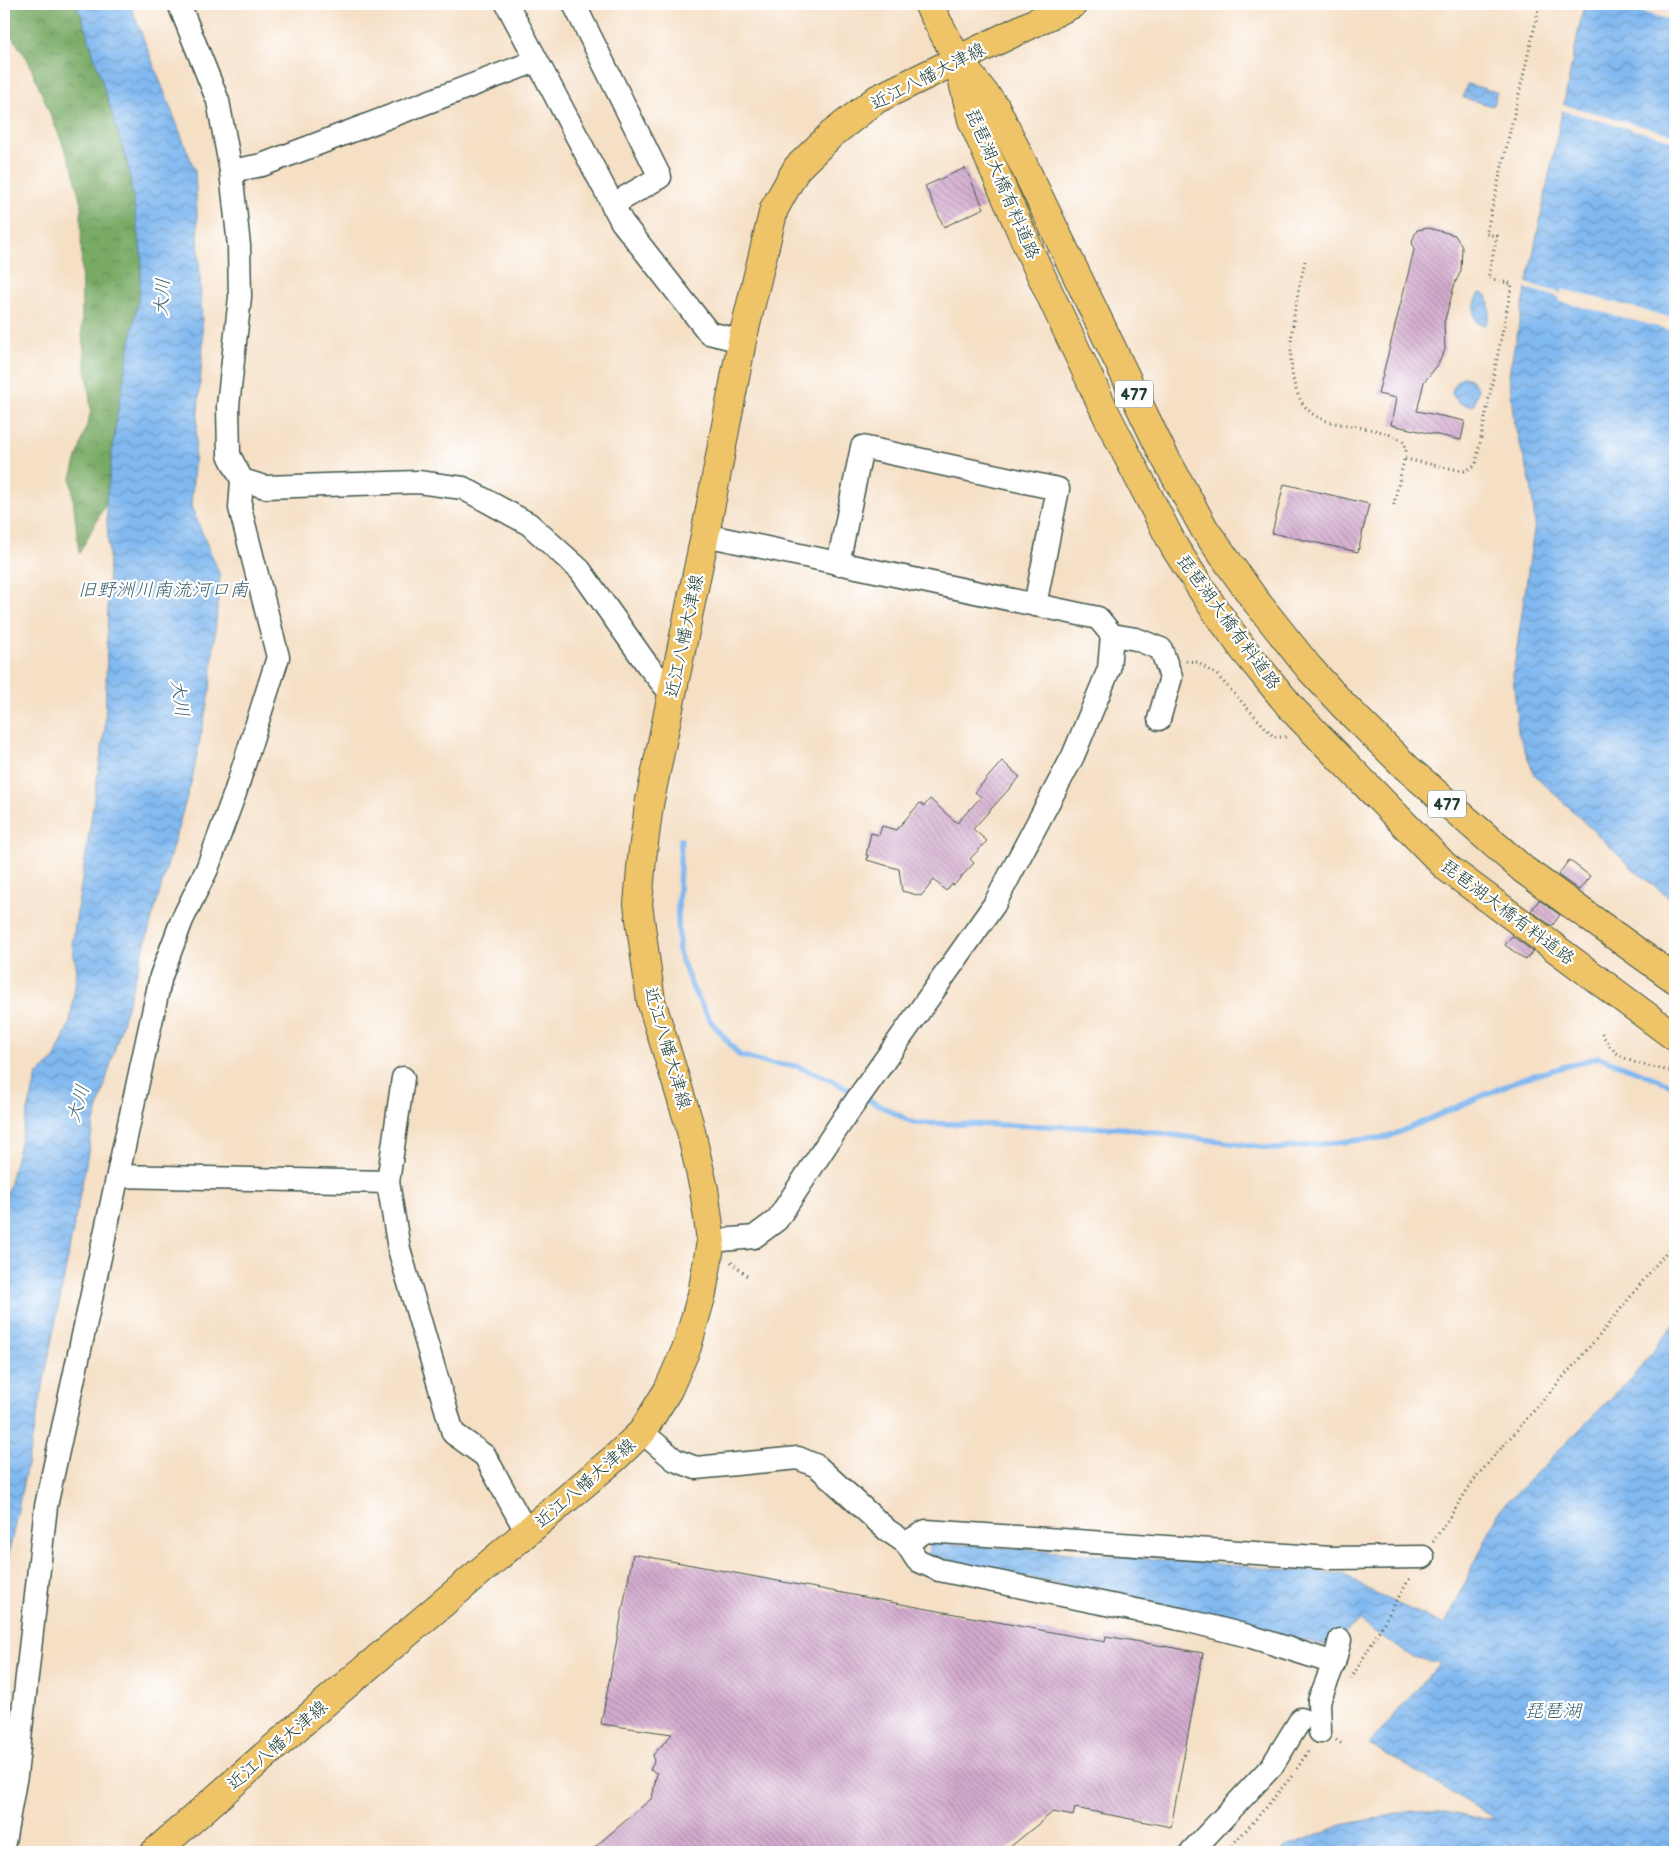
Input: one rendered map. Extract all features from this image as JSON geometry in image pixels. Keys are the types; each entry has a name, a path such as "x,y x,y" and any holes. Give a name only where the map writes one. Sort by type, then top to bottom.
{"main road":[{"name":"477","path":"928,4 958,60"},
{"name":"近江八幡大津線","path":"155,1852 327,1701 610,1463 642,1432 668,1390 687,1347 702,1294 711,1241 704,1189 689,1123 651,1001 638,904 642,858 649,805 705,535 742,340 774,209 797,168 832,134 877,99 1073,4"},
{"name":"琵琶湖大橋有料道路","path":"958,60 996,108 1161,450 1205,530 1255,600 1344,706 1407,768 1524,870 1675,979"},
{"name":"琵琶湖大橋有料道路","path":"958,60 972,120 1032,256 1108,418 1175,548 1239,643 1294,711 1446,867 1675,1037"}],"street":[{"path":"4,1842 16,1774 46,1506 161,976 182,920 207,869 278,657 240,508 242,480 229,455 228,406 240,298 240,246 231,171 218,101 179,4"},
{"path":"507,4 622,222 709,332 742,340"},
{"path":"574,4 660,177 612,205"},
{"path":"231,171 262,165 536,60"},
{"path":"838,564 862,447 1058,489 1034,604"},
{"path":"242,480 265,487 418,482 463,488 530,524 580,570 646,663 672,695"},
{"path":"705,535 1098,618 1112,635 1136,639 1161,650 1171,677 1159,719"},
{"path":"711,1241 754,1238 777,1220 844,1118 994,905 1073,756 1109,669 1112,635"},
{"path":"403,1078 388,1182 399,1249 453,1433 486,1456 527,1533"},
{"path":"118,1176 388,1182"},
{"path":"642,1432 675,1460 696,1468 798,1458 817,1466 887,1530 906,1543 917,1560 939,1570 1185,1620 1252,1637 1334,1663"},
{"path":"906,1543 926,1531 1331,1558 1423,1557"},
{"path":"1320,1732 1319,1701 1334,1663 1340,1640"},
{"path":"1191,1852 1272,1766 1301,1720"}],"path":[{"path":"1405,459 1464,470 1473,467 1476,463 1512,284 1488,278 1497,236 1486,234 1540,4"},
{"path":"1305,261 1290,343 1292,376 1302,401 1312,413 1326,421 1398,438 1404,442 1405,459 1393,508"},
{"path":"1177,660 1197,662 1217,675 1274,738 1289,737"},
{"path":"1602,1033 1607,1045 1625,1059 1675,1072"},
{"path":"1348,1685 1423,1557 1476,1477 1599,1336 1675,1241"},
{"path":"730,1261 747,1276"},
{"path":"1225,1852 1288,1783 1320,1732"}],"green space":[{"path":"4,4 74,4 81,14 128,165 142,259 138,303 117,415 106,503 79,554 71,478 91,411 82,334 81,204 73,169 27,58 4,26"}],"water":[{"name":"旧野洲川南流河口南","path":"74,4 130,4 195,171 203,345 191,506 220,575 210,691 192,779 94,1122 4,1578 4,1206 37,1075 54,1060 70,1022 77,971 72,945 105,728 109,555 106,503 117,415 139,295 142,259 128,165 81,14"},
{"path":"1584,4 1675,4 1675,902 1632,868 1534,774 1518,732 1513,675 1535,523 1531,484 1514,423 1509,373"},
{"path":"1467,84 1497,92 1493,106 1463,98"},
{"path":"1480,293 1487,295 1489,303 1489,315 1485,325 1478,324 1474,312"},
{"path":"1463,377 1472,381 1478,389 1474,404 1470,406 1458,402 1452,394 1455,384"},
{"name":"琵琶湖","path":"1675,1323 1675,1852 1281,1852 1285,1847 1342,1825 1412,1811 1442,1811 1473,1818 1496,1819 1369,1744 1440,1663 1412,1657 1360,1621 1329,1646 928,1555 930,1542 1344,1574 1378,1595 1445,1625 1501,1508 1634,1375"}],"pier":[{"path":"1612,4 1643,4 1675,12 1675,21"},
{"path":"1561,104 1675,135 1675,141 1560,110"},
{"path":"1525,283 1561,293 1562,289 1674,318 1670,330 1559,301 1559,297 1524,288"}],"building":[{"path":"965,168 984,208 944,227 925,186"},
{"path":"1428,228 1455,235 1462,247 1461,271 1455,283 1444,323 1445,350 1437,366 1424,382 1417,411 1465,421 1461,440 1391,425 1396,398 1378,394 1414,250 1412,241 1417,230"},
{"path":"1284,484 1369,504 1358,552 1272,533"},
{"path":"1002,761 1020,777 973,829 987,841 970,859 974,863 946,891 934,880 921,896 902,891 899,869 867,860 868,855 866,855 871,833 879,835 882,826 896,830 920,803 924,806 930,799 957,823 981,797 975,792"},
{"path":"1569,860 1590,876 1579,890 1558,875"},
{"path":"1539,900 1560,915 1552,926 1531,911"},
{"path":"1512,936 1533,951 1526,960 1505,945"},
{"path":"633,1554 1105,1642 1106,1636 1203,1653 1171,1827 1075,1808 1073,1816 1053,1812 1004,1852 589,1852 652,1798 657,1773 650,1770 654,1762 653,1755 672,1734 601,1724"}],"waterway":[{"path":"681,840 678,912 679,953 693,989 710,1020 739,1055 767,1063 796,1066 827,1078 855,1093"},
{"path":"865,1098 914,1123 1122,1128 1275,1149 1388,1137 1521,1079 1599,1057 1675,1086"}],"water label":[{"name":"大川","path":"161,297"},
{"name":"大川","path":"181,698"},
{"name":"大川","path":"77,1103"}]}
